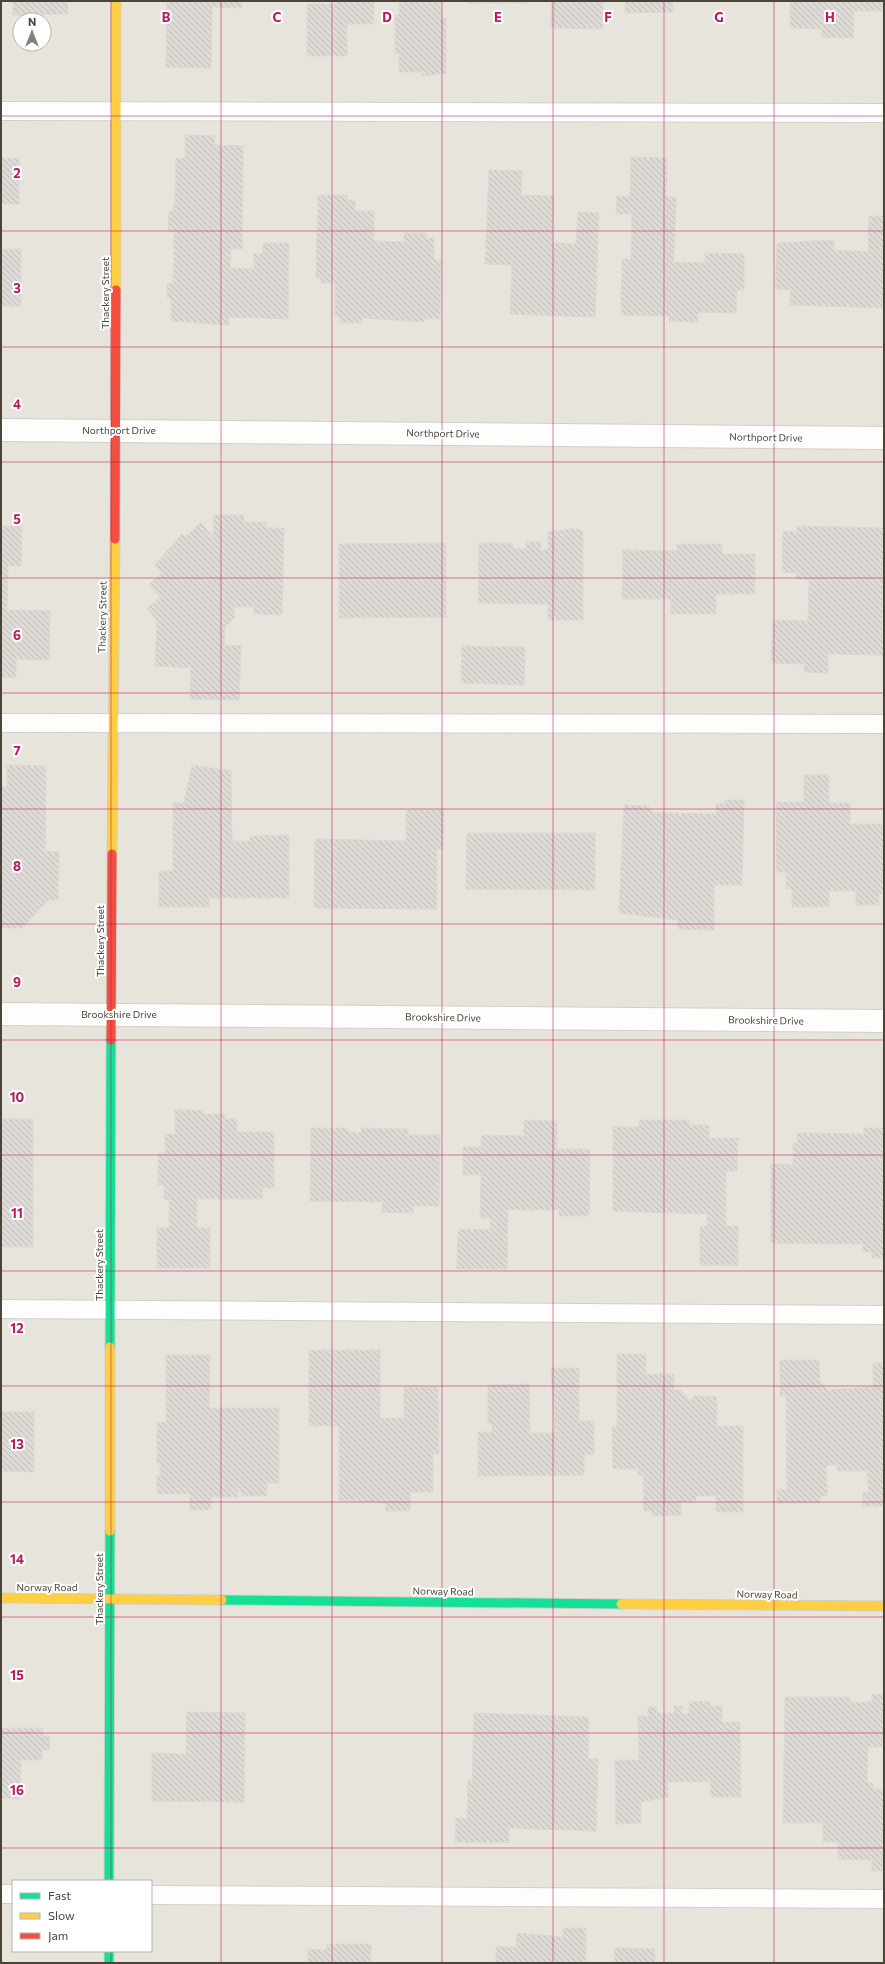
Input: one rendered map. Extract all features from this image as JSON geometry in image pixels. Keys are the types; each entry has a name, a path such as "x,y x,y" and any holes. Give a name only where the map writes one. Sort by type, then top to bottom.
{"street":[{"name":"Thackery Street","path":"109,1880 110,1014 116,430 116,1"},
{"name":"Northport Drive","path":"1,430 884,438"},
{"name":"Brookshire Drive","path":"1,1014 884,1021"},
{"name":"Norway Road","path":"1,1598 884,1606"},
{"path":"109,1952 109,1963"}],"lane":[{"path":"1,111 884,114"},
{"path":"1,723 884,724"},
{"path":"1,1309 884,1315"},
{"path":"1,1894 12,1894"},
{"path":"152,1895 884,1899"}],"shaded area":[{"path":"1,1 884,1 884,1963 1,1963"}],"building":[{"path":"13,1 68,1 68,14 52,14 52,12 13,12"},
{"path":"167,1 242,1 242,8 212,7 211,68 166,67"},
{"path":"336,1 374,1 374,24 347,24 347,56 307,56 307,4 336,4"},
{"path":"399,1 441,1 441,18 446,18 446,73 422,76 422,72 399,72 399,53 395,53 395,15 399,15"},
{"path":"468,1 527,1 527,3 468,3"},
{"path":"551,1 603,1 603,29 551,28"},
{"path":"625,1 673,1 673,12 625,13"},
{"path":"790,1 884,1 884,11 854,11 853,38 822,37 822,29 790,28"},
{"path":"185,135 215,136 215,145 243,146 242,249 231,249 230,268 254,269 254,253 263,254 263,243 289,243 288,319 229,317 229,325 171,321 171,298 167,298 167,283 173,284 174,231 168,231 169,211 173,211 175,201 176,158 185,158"},
{"path":"631,157 667,158 666,197 676,197 674,262 705,263 705,253 744,254 744,290 737,290 736,313 698,312 698,322 669,321 670,316 621,315 622,259 631,259 632,214 616,214 617,196 630,197"},
{"path":"1,158 19,158 19,204 1,204"},
{"path":"489,170 522,171 521,195 554,196 552,243 576,244 578,212 599,213 595,317 510,314 512,265 485,264"},
{"path":"884,188 884,308 790,305 790,290 775,289 777,243 834,240 834,250 868,252 869,216 883,216"},
{"path":"318,195 347,195 347,200 355,200 355,211 374,211 374,241 404,242 404,233 426,233 426,238 434,238 434,260 441,260 440,319 424,319 424,322 362,318 362,323 340,323 340,317 335,317 335,283 320,283 320,277 316,277"},
{"path":"1,249 21,249 21,306 1,306"},
{"path":"214,515 244,515 244,522 266,522 266,528 284,528 282,615 254,614 254,607 234,607 234,618 225,627 224,645 241,646 239,700 190,699 191,668 155,666 157,620 147,609 160,597 149,585 162,573 155,565 182,534 185,537 201,523 213,537"},
{"path":"1,526 22,526 21,566 8,566 7,610 50,611 49,660 16,659 16,677 1,677"},
{"path":"797,526 884,528 882,635 884,635 884,655 828,654 828,673 804,672 805,664 771,663 773,620 808,621 809,580 796,579 796,573 782,572 783,531 797,532"},
{"path":"575,528 583,531 583,620 548,620 548,604 478,603 479,543 513,543 513,549 526,549 526,542 541,542 541,550 548,550 548,532"},
{"path":"446,543 446,617 339,618 339,544"},
{"path":"677,544 722,544 722,554 755,554 755,594 716,594 716,614 671,614 671,599 622,599 623,550 677,551"},
{"path":"462,646 525,647 524,685 461,683"},
{"path":"7,765 46,766 45,851 59,852 58,900 49,900 22,928 1,928 1,787 7,787"},
{"path":"192,765 231,771 232,841 250,841 250,836 289,835 289,898 209,898 209,907 159,907 159,871 173,871 173,803 184,803"},
{"path":"804,775 829,775 829,803 850,803 850,824 884,824 884,894 879,894 879,905 856,905 856,891 829,891 829,907 792,907 792,889 786,889 786,872 776,872 776,802 804,802"},
{"path":"725,800 744,800 742,885 714,885 714,930 678,929 678,920 619,913 624,805 649,806 649,810 656,813 716,814 716,804 725,804"},
{"path":"406,810 444,810 443,849 437,849 437,909 314,908 315,839 406,841"},
{"path":"467,833 595,833 595,890 466,889"},
{"path":"175,1110 203,1110 203,1114 225,1114 225,1119 237,1119 237,1132 274,1132 274,1188 263,1188 262,1199 197,1199 197,1228 210,1228 210,1268 157,1268 157,1228 169,1228 169,1200 164,1200 164,1185 158,1185 158,1153 165,1153 165,1134 175,1134"},
{"path":"1,1119 33,1119 33,1247 1,1247"},
{"path":"524,1120 557,1121 557,1149 590,1149 589,1216 559,1216 559,1210 508,1210 507,1269 457,1269 458,1229 490,1230 490,1218 480,1218 481,1175 463,1175 463,1147 481,1147 482,1135 524,1136"},
{"path":"639,1120 689,1120 689,1125 709,1125 709,1138 738,1138 737,1171 726,1171 726,1226 738,1226 738,1265 700,1265 700,1226 707,1226 707,1214 613,1211 613,1127 639,1127"},
{"path":"311,1128 348,1128 348,1132 361,1133 361,1128 408,1129 408,1135 440,1135 439,1206 413,1206 413,1213 382,1212 382,1202 310,1201"},
{"path":"864,1128 884,1128 884,1258 872,1258 872,1252 863,1252 863,1244 771,1243 771,1164 793,1165 793,1143 797,1143 797,1133 864,1134"},
{"path":"309,1350 380,1350 380,1418 404,1418 404,1387 438,1387 439,1454 433,1454 433,1492 410,1492 410,1511 386,1511 386,1503 339,1500 339,1426 309,1426"},
{"path":"617,1354 646,1354 646,1374 674,1374 674,1390 681,1390 690,1401 694,1396 717,1397 717,1426 743,1426 743,1512 716,1512 716,1496 696,1496 696,1502 681,1502 681,1515 652,1516 652,1511 644,1511 643,1475 638,1475 638,1469 613,1469 612,1426 617,1426"},
{"path":"166,1355 210,1355 209,1408 279,1408 279,1483 267,1483 266,1496 241,1496 241,1489 238,1489 238,1497 211,1497 211,1510 190,1510 190,1494 157,1494 157,1475 160,1475 160,1464 157,1464 157,1422 166,1422"},
{"path":"780,1360 819,1360 820,1382 827,1390 873,1387 873,1363 884,1363 884,1506 863,1506 863,1492 869,1492 867,1471 837,1471 837,1465 826,1465 827,1496 820,1496 820,1503 777,1503 777,1489 787,1489 786,1395 780,1395"},
{"path":"551,1368 579,1368 579,1421 594,1421 594,1455 584,1455 584,1475 478,1476 478,1432 492,1432 492,1424 488,1424 488,1385 529,1384 530,1433 555,1433"},
{"path":"1,1412 34,1412 34,1472 1,1471"},
{"path":"872,1694 884,1695 884,1747 868,1747 867,1783 873,1783 873,1789 884,1789 884,1871 872,1871 872,1860 838,1859 838,1842 823,1842 823,1823 783,1823 785,1697 850,1697 850,1702 872,1702"},
{"path":"710,1701 710,1706 722,1706 722,1722 740,1722 741,1797 711,1797 710,1781 668,1782 668,1797 641,1802 641,1823 616,1824 615,1760 639,1760 638,1716 648,1716 648,1707 657,1707 657,1713 674,1713 674,1706 682,1706 682,1714 689,1713 689,1702"},
{"path":"187,1712 245,1713 244,1802 152,1801 152,1753 186,1754"},
{"path":"474,1713 589,1717 588,1759 598,1759 596,1831 509,1828 509,1843 455,1842 456,1818 467,1819 468,1780 472,1781"},
{"path":"1,1728 43,1728 43,1736 50,1736 49,1750 42,1750 42,1760 21,1760 20,1799 1,1798"},
{"path":"563,1928 586,1928 586,1963 496,1963 496,1947 516,1947 517,1933 563,1937"},
{"path":"327,1944 371,1944 371,1963 308,1963 308,1949 327,1950"},
{"path":"615,1948 655,1949 655,1963 614,1963"}],"traffic: fast":[{"path":"110,1347 111,1040"},
{"path":"109,1880 110,1531"},
{"path":"222,1600 621,1604"},
{"path":"109,1952 109,1963"}],"traffic: slow":[{"path":"116,1 116,290"},
{"path":"112,854 115,539"},
{"path":"110,1347 110,1531"},
{"path":"1,1598 222,1600"},
{"path":"621,1604 884,1606"}],"traffic: jam":[{"path":"115,539 116,290"},
{"path":"111,1040 112,854"}]}
